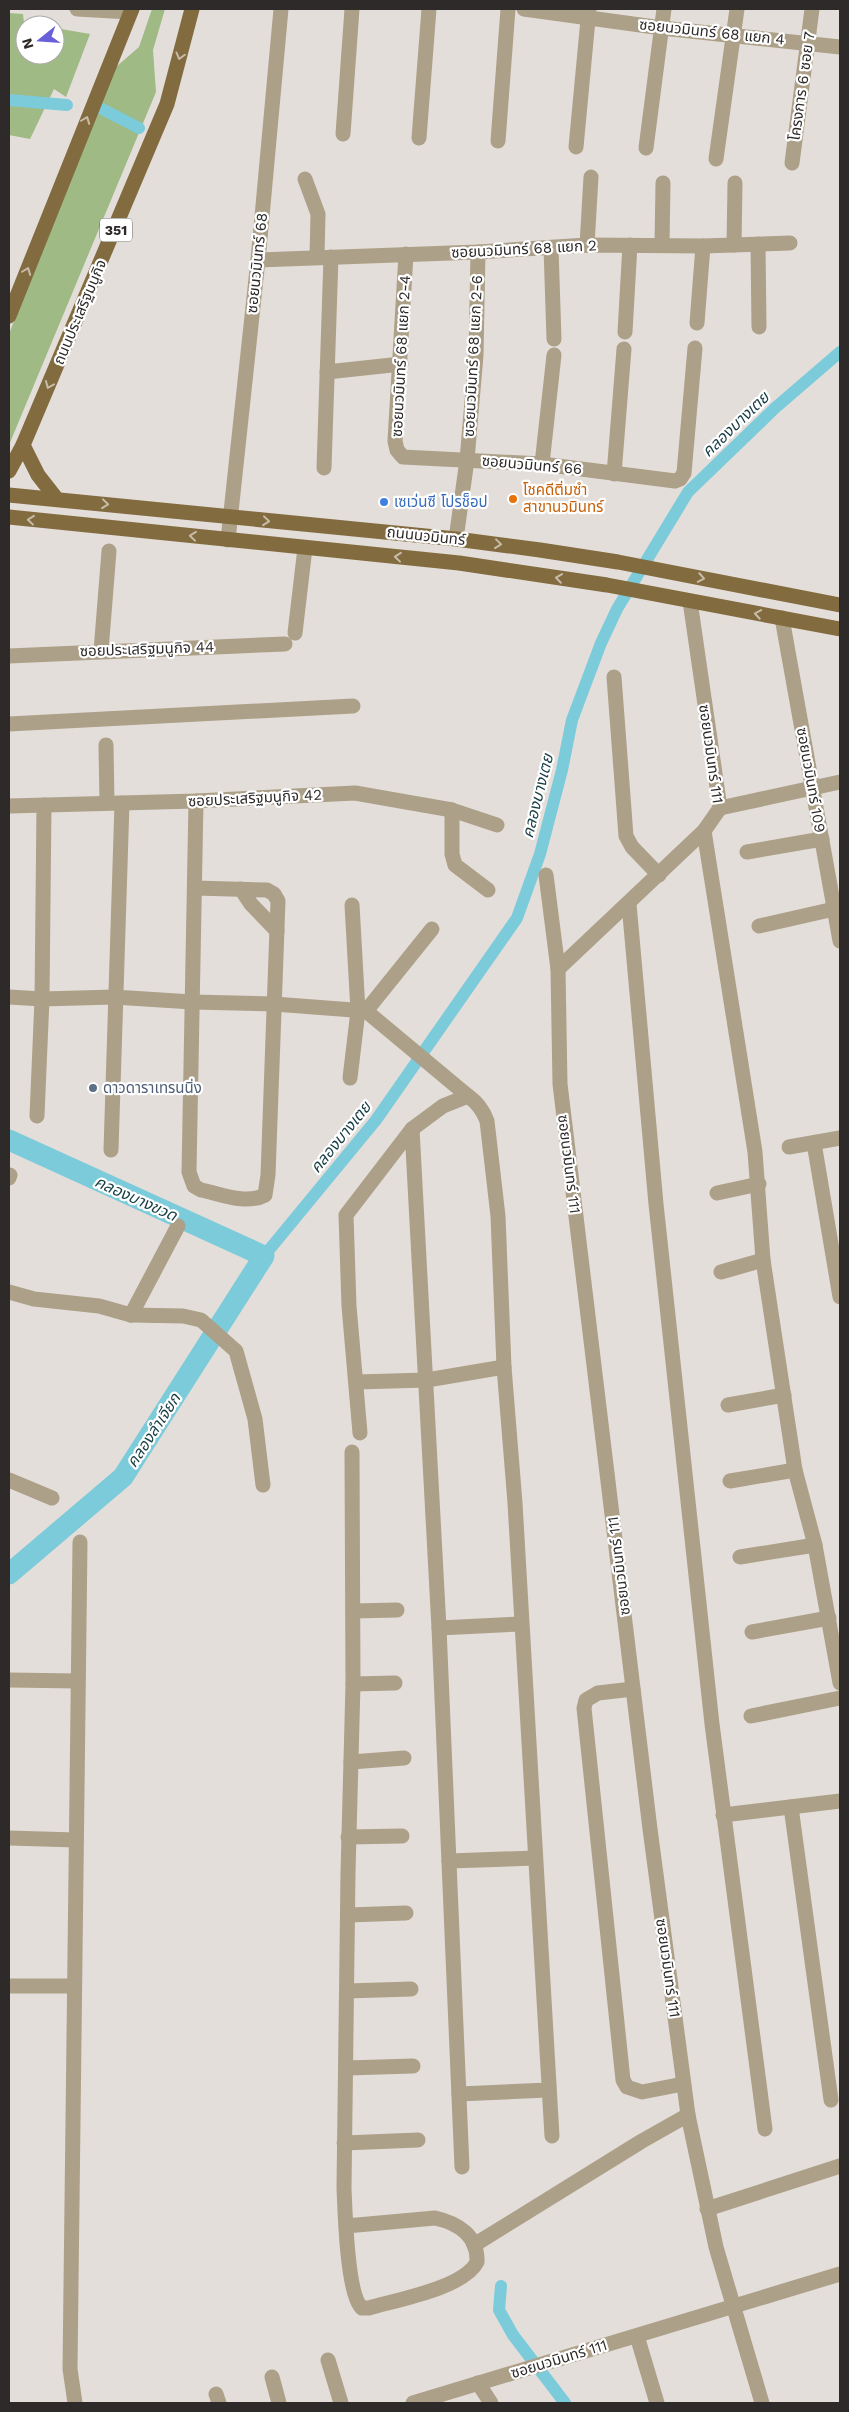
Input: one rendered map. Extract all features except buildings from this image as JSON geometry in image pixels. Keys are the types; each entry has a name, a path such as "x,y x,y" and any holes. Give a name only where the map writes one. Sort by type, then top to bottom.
{"main road":[{"name":"ถนนประเสริฐมนูกิจ","path":"9,472 23,445 167,104 192,9"},
{"path":"9,316 131,11"},
{"path":"9,455 23,445 38,475 56,498"},
{"name":"ถนนนวมินทร์","path":"9,495 56,498 456,539 618,562 840,605"},
{"name":"ถนนนวมินทร์","path":"9,517 459,563 607,585 840,629"}],"street":[{"path":"78,9 131,11"},
{"name":"ซอยนวมินทร์ 68","path":"228,540 258,260 281,9"},
{"path":"343,134 352,9"},
{"path":"419,138 429,9"},
{"path":"498,141 508,9"},
{"name":"ซอยนวมินทร์ 68 แยก 4","path":"524,9 589,13 662,28 809,42 840,47"},
{"path":"646,148 664,9"},
{"path":"716,159 737,9"},
{"name":"โครงการ 6 ซอย 7","path":"792,163 812,9"},
{"path":"576,147 589,13"},
{"path":"587,245 591,177"},
{"path":"306,179 318,214 324,257 327,372 324,468"},
{"path":"662,245 663,183"},
{"path":"734,245 735,183"},
{"name":"ซอยนวมินทร์ 68 แยก 2","path":"258,260 478,252 587,245 703,246 790,243"},
{"path":"758,244 759,327"},
{"path":"625,332 630,245"},
{"path":"697,323 703,246"},
{"path":"550,248 554,339"},
{"name":"ซอยนวมินทร์ 68 แยก 2-6","path":"467,460 476,355 478,252"},
{"name":"ซอยนวมินทร์ 68 แยก 2-4","path":"403,457 397,450 395,441 406,254"},
{"name":"ซอยนวมินทร์ 66","path":"403,457 542,464 675,481 684,474 695,348"},
{"path":"614,474 624,349"},
{"path":"542,464 554,355"},
{"path":"327,372 401,364"},
{"name":"ซอยนวมินทร์ 66","path":"456,539 467,460"},
{"name":"ซอยประเสริฐมนูกิจ 44","path":"9,656 290,639 305,548"},
{"path":"100,650 109,551"},
{"name":"ซอยนวมินทร์ 111","path":"413,2403 732,2306 707,2210 688,2115 633,1689 560,1084 558,968 629,904 704,831 720,808 690,601"},
{"name":"ซอยนวมินทร์ 109","path":"782,618 840,940"},
{"path":"614,677 626,836 632,847 659,875"},
{"path":"9,724 353,706"},
{"path":"106,744 114,803 114,997 111,1150"},
{"path":"720,808 840,782"},
{"name":"ซอยประเสริฐมนูกิจ 42","path":"9,806 196,801 355,793 452,810 497,825"},
{"path":"195,888 267,890 274,894 278,902 266,1185 265,1195 258,1199 247,1200 201,1190 190,1179 196,801"},
{"path":"37,1116 42,999 44,805"},
{"path":"452,810 452,854 454,865 488,890"},
{"path":"704,831 759,1184 763,1260 795,1470 815,1545 840,1684"},
{"path":"747,852 822,838"},
{"path":"546,875 558,968"},
{"path":"241,889 251,904 277,931"},
{"path":"629,904 658,1214 712,1724 765,2129"},
{"path":"350,1078 362,1011 352,905"},
{"path":"759,926 834,909"},
{"path":"362,1011 432,929"},
{"path":"9,997 42,999 114,997 192,1002 274,1004 362,1011 448,1078 480,1107 487,1121 498,1216 504,1367 515,1503 520,1624 552,2136"},
{"path":"360,1433 349,1306 346,1216 412,1129 443,1106 468,1096"},
{"path":"412,1129 439,1628 462,2168"},
{"path":"788,1147 840,1138"},
{"path":"814,1143 840,1297"},
{"path":"717,1193 759,1184"},
{"path":"131,1315 178,1226"},
{"path":"721,1272 763,1260"},
{"path":"9,1292 34,1299 99,1306 131,1315 183,1316 201,1320 236,1351 255,1419 263,1485"},
{"path":"357,1382 427,1380 504,1367"},
{"path":"728,1405 784,1395"},
{"path":"346,2226 435,2218 458,2225 474,2245 477,2262 470,2273 461,2278 431,2290 369,2308 362,2308 353,2292 346,2226 344,2143 348,1837 353,1684 352,1452"},
{"path":"730,1481 795,1470"},
{"path":"9,1480 52,1498"},
{"path":"75,2403 70,2369 80,1542"},
{"path":"740,1557 815,1545"},
{"path":"353,1611 397,1610"},
{"path":"752,1632 829,1618"},
{"path":"439,1628 520,1624"},
{"path":"9,1680 77,1681"},
{"path":"353,1684 395,1683"},
{"path":"633,1689 598,1694 586,1700 584,1708 623,2080 627,2087 642,2092 684,2084"},
{"path":"752,1716 840,1698"},
{"path":"351,1762 404,1758"},
{"path":"723,1815 840,1801"},
{"path":"791,1807 831,2100"},
{"path":"348,1837 402,1836"},
{"path":"9,1838 76,1840"},
{"path":"449,1861 535,1858"},
{"path":"348,1915 406,1913"},
{"path":"9,1986 74,1986"},
{"path":"347,1991 411,1989"},
{"path":"346,2068 413,2066"},
{"path":"459,2094 548,2090"},
{"path":"474,2245 642,2141 688,2115"},
{"path":"344,2143 418,2140"},
{"path":"707,2210 840,2166"},
{"path":"762,2403 732,2306 840,2276"},
{"path":"637,2336 657,2403"},
{"path":"328,2360 341,2403"},
{"path":"272,2377 279,2403"},
{"path":"478,2383 491,2403"}],"green space":[{"path":"152,9 165,9 153,50 156,92 9,445 9,334 109,73 139,47"},
{"path":"9,13 23,14 15,15 15,65 65,65 65,30 90,34 66,97 54,89 30,139 9,135"}],"waterway":[{"path":"9,100 67,105"},
{"path":"100,108 139,128"},
{"name":"คลองบางเตย","path":"264,1256 376,1120 517,918 540,854 562,770 572,720 601,643 617,609 688,492 775,408 840,352"},
{"name":"คลองลำเจียก","path":"9,1140 264,1256 123,1477 9,1574"},
{"path":"501,2286 499,2310 513,2335 565,2403"}],"place":[{"name":"โชคดีติ่มซำ สาขานวมินทร์","path":"513,499"},
{"name":"เซเว่นซี โปรช็อป","path":"384,502"},
{"name":"ดาวดาราเทรนนิ่ง","path":"93,1088"}],"water label":[{"name":"คลองบางขวด","path":"136,1198"}]}
